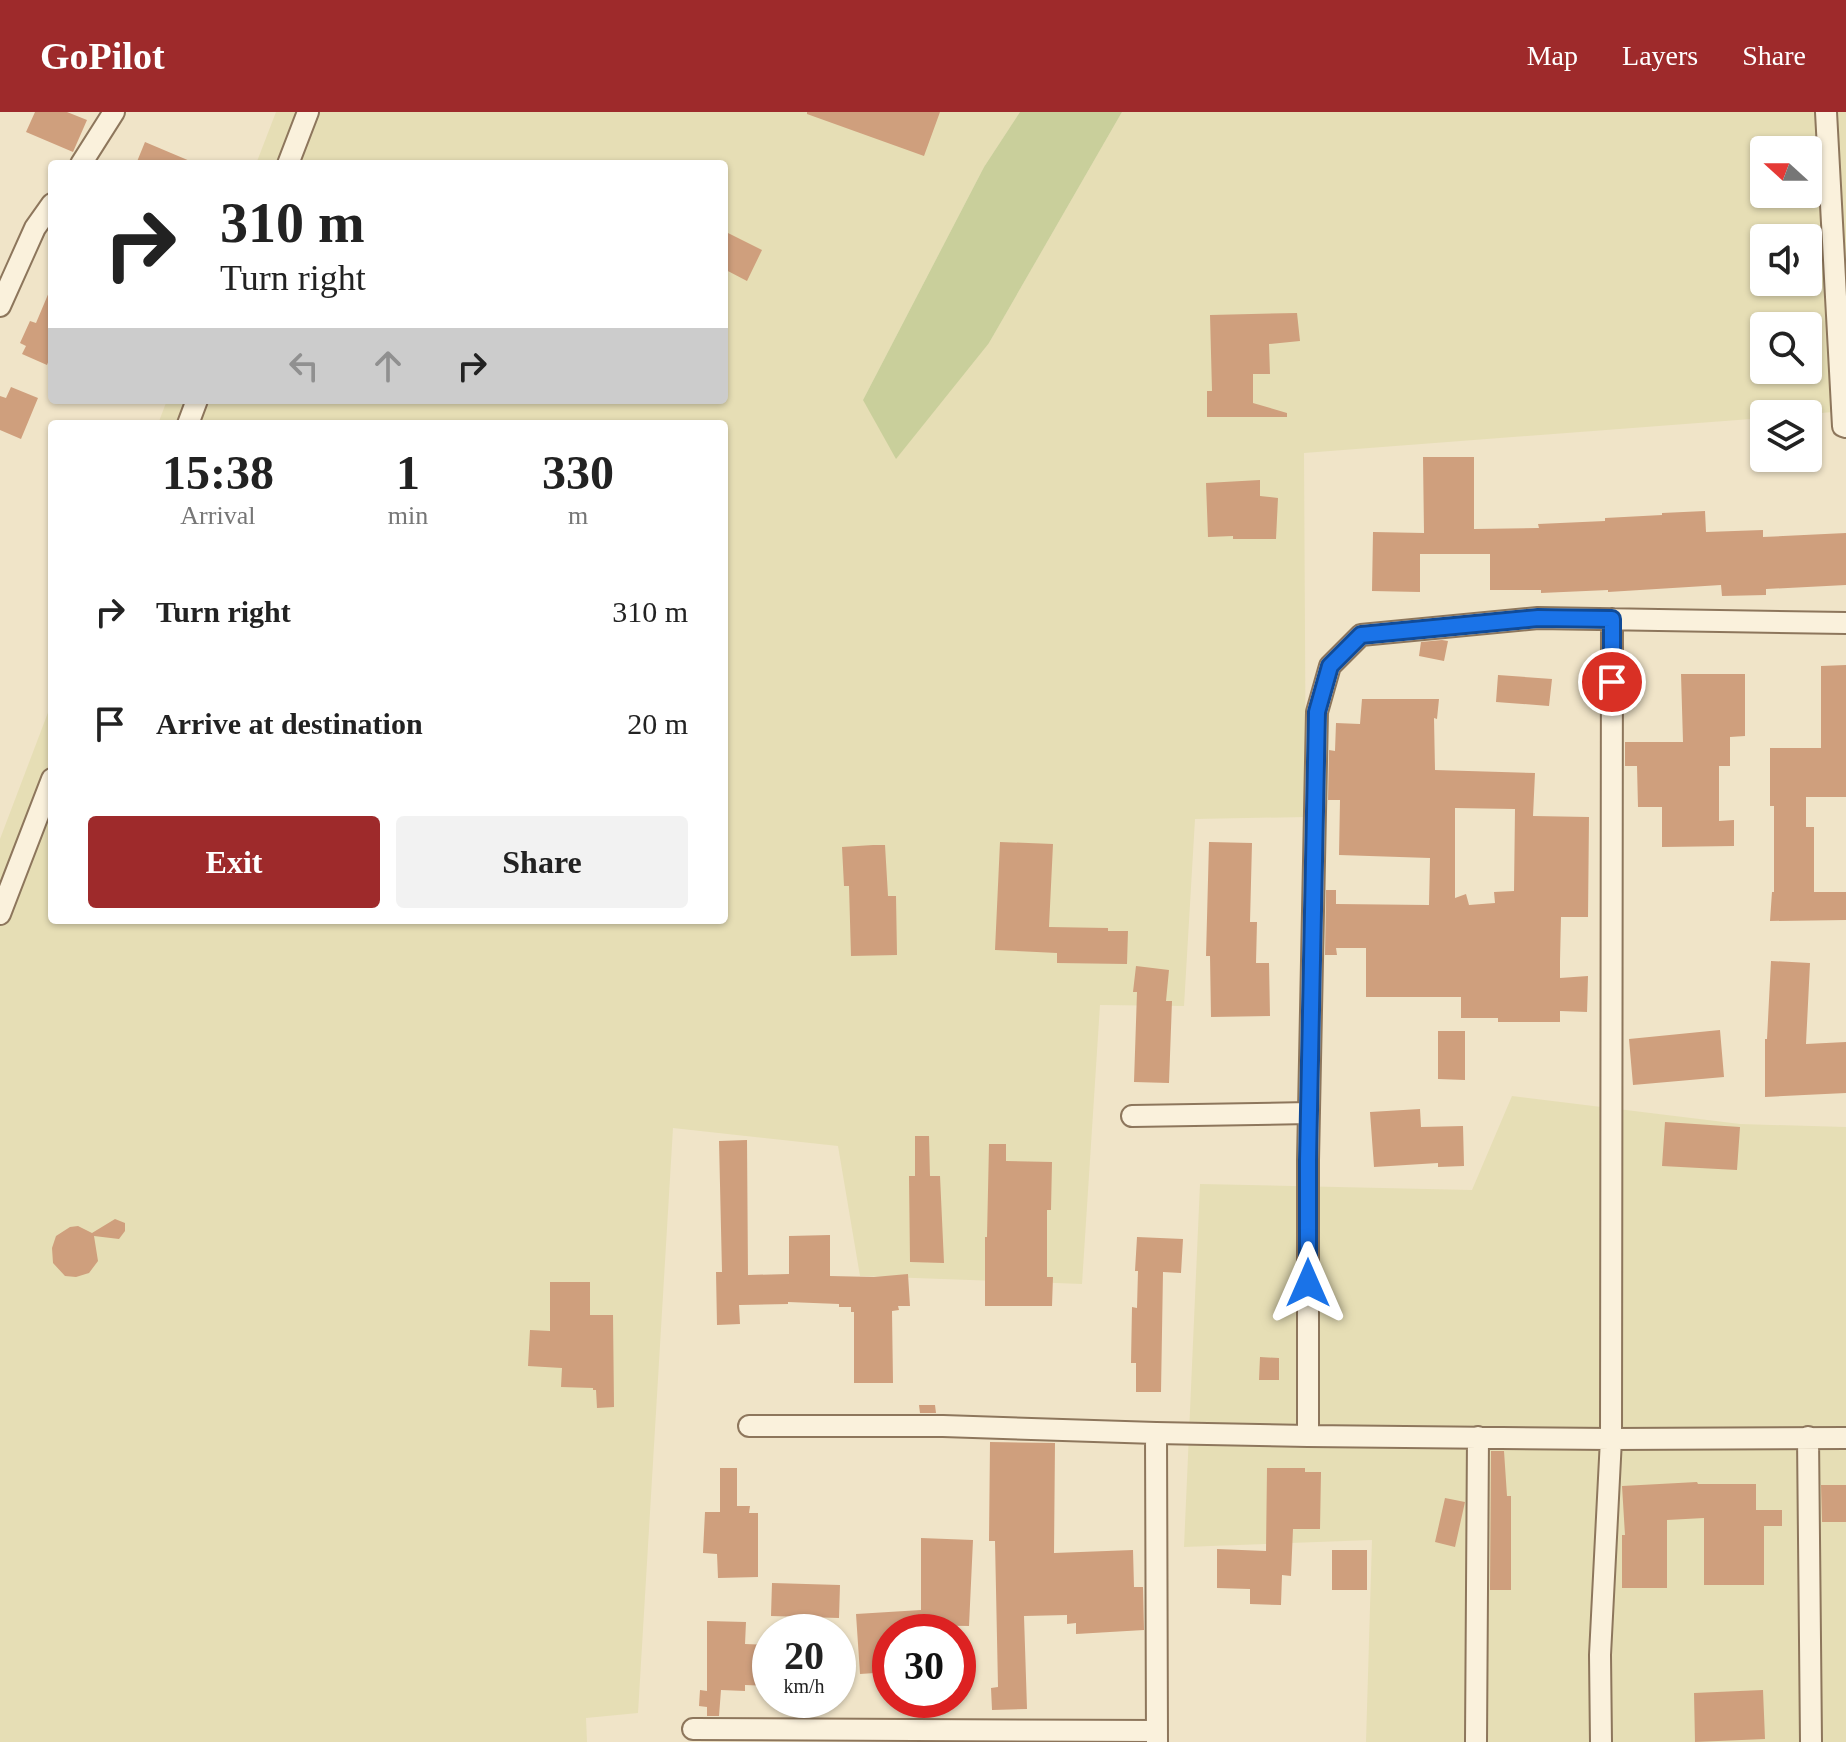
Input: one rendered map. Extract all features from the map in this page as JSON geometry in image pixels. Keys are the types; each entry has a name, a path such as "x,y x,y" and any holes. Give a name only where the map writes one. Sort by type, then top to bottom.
{"street":[{"path":"84,160 114,112"},
{"path":"290,160 308,112"},
{"path":"1826,112 1843,426 1846,427"},
{"path":"0,306 35,228 48,210"},
{"path":"1308,1436 1309,1113 1317,712 1330,666 1361,635 1538,618 1846,623"},
{"path":"1601,1742 1600,1655 1611,1439 1612,619"},
{"path":"0,914 48,789"},
{"path":"1132,1116 1309,1113"},
{"path":"749,1426 943,1426 1308,1436 1846,1438"},
{"path":"693,1729 1157,1736 1156,1433"},
{"path":"1476,1742 1478,1437"},
{"path":"1808,1437 1811,1742"}],"shaded area":[{"path":"276,112 1020,112 984,167 863,400 989,343 1122,112 1846,112 1846,411 1822,413 1822,400 1750,400 1750,419 1304,453 1306,817 1195,819 1184,1006 1100,1005 1082,1284 860,1276 838,1146 673,1128 638,1713 586,1718 587,1742 0,1742 0,839 48,713 48,924 728,924 728,420 160,420 166,404 728,404 728,160 258,160"},
{"path":"1512,1096 1740,1124 1846,1127 1846,1742 1366,1742 1372,1540 1184,1547 1200,1184 1472,1190"}],"green space":[{"path":"1020,112 1122,112 989,343 896,459 863,400 984,167"}],"building":[{"path":"35,112 67,112 87,120 73,152 26,132"},
{"path":"807,112 940,112 924,156"},
{"path":"145,142 188,160 138,160"},
{"path":"728,233 762,250 747,281 728,271"},
{"path":"48,294 47,365 22,354 26,346 20,343 30,321 36,323"},
{"path":"1297,313 1300,341 1269,344 1270,374 1253,374 1253,403 1287,413 1287,417 1207,417 1207,391 1212,391 1210,315"},
{"path":"11,387 38,398 21,439 0,430 0,396 6,398"},
{"path":"1423,457 1474,457 1474,529 1539,528 1538,524 1705,511 1706,532 1763,530 1763,537 1846,533 1846,585 1766,589 1766,595 1722,596 1721,585 1608,592 1490,590 1490,554 1420,554 1420,592 1372,591 1373,532 1424,533"},
{"path":"1260,480 1260,496 1278,498 1276,539 1208,537 1206,483"},
{"path":"1448,641 1444,661 1419,656 1421,642"},
{"path":"1846,665 1846,797 1806,797 1806,827 1814,827 1814,892 1846,892 1846,920 1770,921 1774,892 1774,806 1770,806 1770,748 1821,748 1821,666"},
{"path":"1681,674 1745,674 1745,736 1730,737 1730,766 1719,766 1719,821 1734,820 1734,846 1662,847 1662,807 1638,807 1637,766 1625,766 1625,742 1683,742"},
{"path":"1498,675 1552,679 1549,706 1496,702"},
{"path":"1362,699 1439,699 1437,719 1434,718 1435,770 1535,773 1533,816 1589,817 1588,917 1561,917 1560,961 1560,978 1588,976 1587,1012 1560,1011 1560,1022 1498,1022 1498,1018 1461,1018 1461,997 1366,997 1366,948 1336,948 1337,955 1325,955 1326,890 1336,890 1336,904 1429,905 1430,858 1339,855 1340,800 1328,800 1329,750 1335,751 1336,723 1360,724","holes":["1455,808 1515,809 1514,891 1494,892 1495,903 1469,905 1466,894 1455,898"]},
{"path":"1000,842 1053,844 1049,927 1128,931 1127,964 1057,963 1057,953 995,950"},
{"path":"1209,842 1252,843 1250,922 1257,922 1256,963 1269,963 1270,1016 1211,1017 1210,956 1206,956"},
{"path":"885,845 888,896 896,896 897,955 851,956 849,886 844,886 842,847"},
{"path":"1771,961 1810,963 1806,1044 1846,1042 1846,1093 1765,1097 1765,1039"},
{"path":"1136,966 1169,970 1166,1001 1172,1001 1169,1083 1134,1082 1137,992 1133,992"},
{"path":"1720,1030 1724,1077 1633,1085 1629,1039"},
{"path":"1438,1031 1465,1031 1465,1080 1438,1079"},
{"path":"1420,1109 1421,1127 1463,1126 1464,1166 1438,1167 1438,1163 1374,1167 1370,1112"},
{"path":"1665,1122 1740,1127 1737,1170 1662,1166"},
{"path":"915,1136 929,1136 930,1176 940,1176 944,1263 910,1262 909,1176 915,1176"},
{"path":"747,1140 748,1275 789,1274 789,1236 830,1235 830,1276 908,1274 910,1306 898,1306 899,1310 892,1311 893,1383 854,1383 854,1312 851,1312 851,1307 788,1302 739,1305 740,1324 717,1325 716,1272 722,1272 719,1141"},
{"path":"989,1144 1006,1144 1006,1161 1052,1162 1051,1210 1047,1210 1047,1277 1053,1277 1052,1306 985,1306"},
{"path":"115,1219 125,1223 125,1231 119,1239 94,1236 98,1261 89,1273 65,1276 53,1263 52,1248 56,1236 70,1227 78,1226 92,1233"},
{"path":"1137,1237 1183,1239 1181,1273 1163,1272 1161,1392 1136,1392 1136,1363 1131,1363 1132,1307 1137,1308"},
{"path":"550,1282 590,1282 590,1315 613,1315 614,1407 597,1408 596,1390 593,1388 561,1387 562,1368 528,1366 530,1330 550,1331"},
{"path":"1260,1357 1279,1358 1279,1380 1259,1380"},
{"path":"919,1405 935,1405 936,1413 920,1413"},
{"path":"990,1442 1055,1443 1054,1553 1133,1550 1134,1587 1143,1587 1144,1630 1076,1634 1076,1623 1067,1624 1067,1615 1024,1616 1027,1709 992,1710 991,1688 998,1687 995,1541 989,1541"},
{"path":"1491,1451 1504,1451 1507,1496 1511,1496 1511,1590 1490,1590"},
{"path":"720,1468 737,1468 737,1506 750,1506 749,1513 758,1513 758,1577 718,1578 717,1554 703,1553 705,1512 720,1512"},
{"path":"1267,1468 1305,1468 1305,1472 1321,1472 1320,1529 1293,1529 1291,1576 1282,1575 1281,1605 1250,1604 1250,1589 1217,1588 1217,1549 1266,1551"},
{"path":"1697,1482 1756,1484 1756,1510 1782,1510 1782,1526 1764,1526 1764,1585 1704,1585 1704,1518 1667,1520 1667,1588 1622,1588 1622,1535 1625,1535 1622,1486"},
{"path":"1821,1485 1846,1485 1846,1522 1822,1522"},
{"path":"1445,1498 1465,1502 1455,1547 1435,1542"},
{"path":"921,1538 973,1540 970,1614 872,1614 872,1673 860,1674 856,1614 921,1610"},
{"path":"1332,1550 1367,1550 1367,1590 1332,1590"},
{"path":"772,1583 840,1585 839,1614 771,1614"},
{"path":"707,1621 746,1622 745,1644 752,1644 752,1685 745,1685 745,1691 721,1690 719,1716 707,1716 707,1707 699,1706 700,1690 707,1691"},
{"path":"1763,1690 1765,1739 1695,1742 1694,1693"}],"route":[{"path":"1308,1283 1317,712 1330,666 1361,635 1538,618 1612,619 1612,682"}]}
